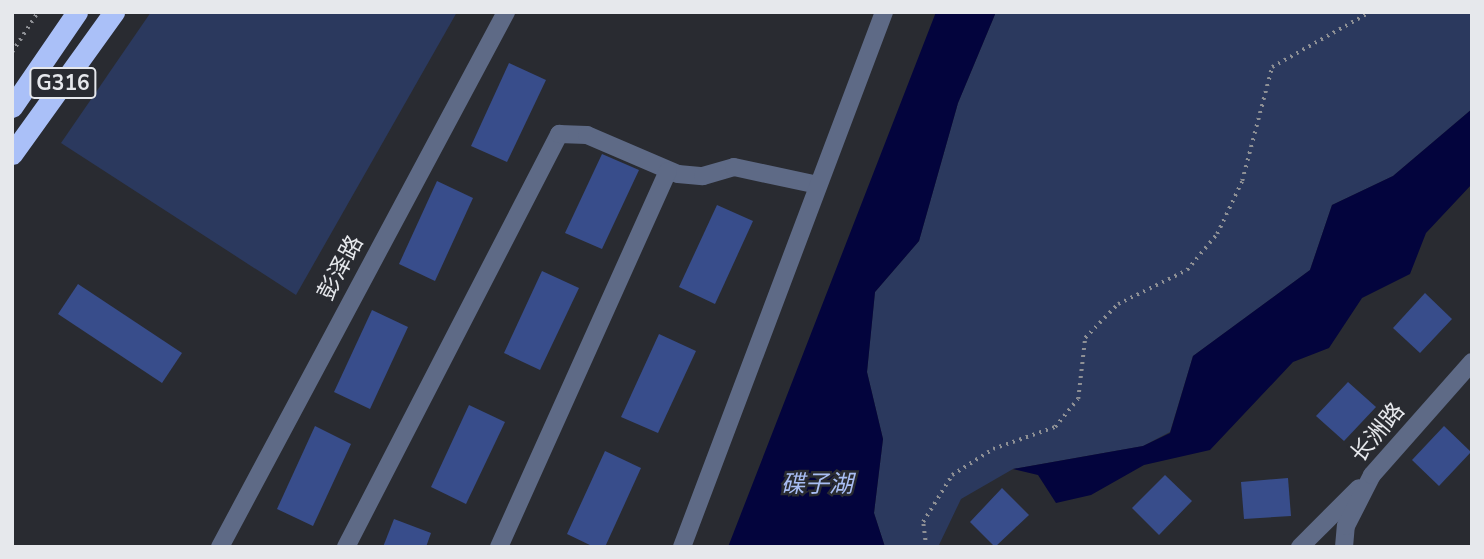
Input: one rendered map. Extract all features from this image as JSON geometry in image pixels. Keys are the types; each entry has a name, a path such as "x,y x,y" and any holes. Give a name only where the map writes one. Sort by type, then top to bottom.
{"highway":[{"name":"G316","path":"12,107 77,12"},
{"name":"G316","path":"12,154 114,12"}],"street":[{"name":"彭泽路","path":"220,547 506,12"},
{"path":"682,547 884,12"},
{"path":"346,547 559,134 587,135 668,172 703,176 734,167 818,186"},
{"path":"499,547 668,172"},
{"name":"长洲路","path":"1344,547 1346,526 1372,475 1472,362"},
{"path":"1300,547 1372,475"}],"path":[{"path":"12,52 38,12"},
{"path":"926,547 923,522 952,475 993,449 1055,427 1078,399 1085,338 1118,304 1187,270 1217,234 1242,181 1272,68 1370,12"}],"shaded area":[{"path":"151,12 457,12 296,295 61,143"},
{"path":"996,12 1472,12 1472,109 1393,176 1332,205 1310,270 1193,356 1170,432 1143,446 1013,469 961,499 938,547 885,547 874,513 883,439 867,372 875,292 919,241 958,103"}],"water":[{"name":"碟子湖","path":"936,12 996,12 958,103 919,241 875,292 867,372 883,439 874,513 885,547 728,547"},
{"path":"1472,109 1472,184 1426,233 1410,274 1362,298 1329,348 1293,362 1210,450 1144,465 1091,495 1056,503 1038,475 1013,469 1143,446 1170,433 1193,356 1310,270 1332,205 1393,176"}],"building":[{"path":"509,63 546,80 507,162 471,146"},
{"path":"602,154 639,170 602,249 565,233"},
{"path":"437,181 473,198 435,281 399,264"},
{"path":"717,205 753,221 715,304 679,287"},
{"path":"542,271 579,288 540,370 504,353"},
{"path":"78,284 182,353 162,383 58,314"},
{"path":"1425,293 1452,319 1420,353 1393,328"},
{"path":"372,310 408,327 370,409 334,392"},
{"path":"659,334 696,351 658,433 621,417"},
{"path":"1348,382 1376,407 1344,441 1316,416"},
{"path":"469,405 505,422 466,504 431,487"},
{"path":"315,426 351,444 313,526 277,509"},
{"path":"1444,426 1471,452 1439,486 1412,460"},
{"path":"605,451 641,468 605,547 594,547 567,534"},
{"path":"1165,475 1192,501 1159,535 1132,508"},
{"path":"1288,478 1291,516 1244,519 1241,482"},
{"path":"1002,488 1029,515 995,547 970,522"},
{"path":"394,519 431,533 426,547 383,547"}]}
